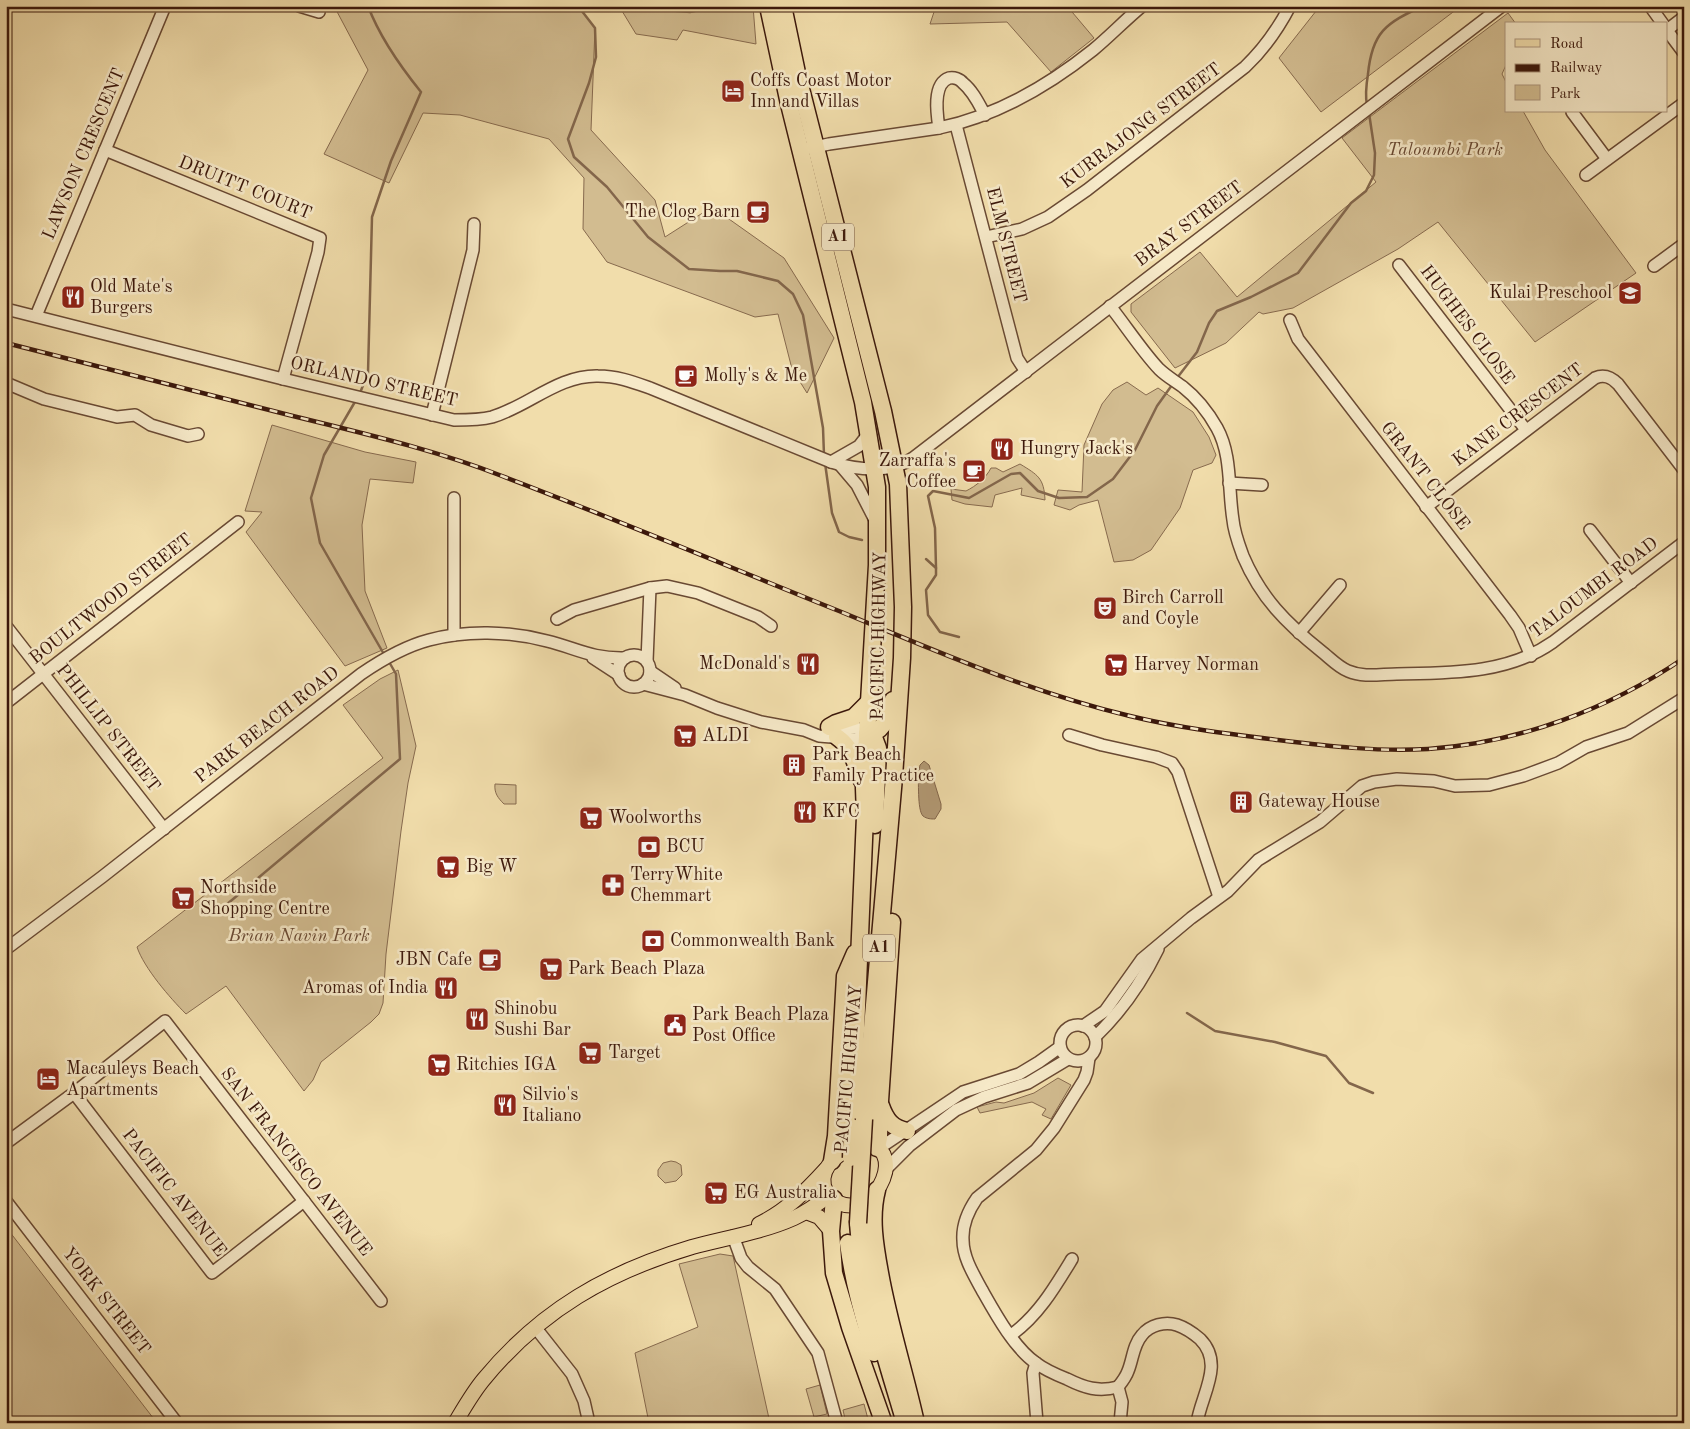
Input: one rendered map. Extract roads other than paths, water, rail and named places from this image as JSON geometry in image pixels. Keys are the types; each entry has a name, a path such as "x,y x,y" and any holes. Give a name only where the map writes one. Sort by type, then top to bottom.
{"highway":[{"name":"PACIFIC HIGHWAY","path":"768,6 785,88 808,149 883,411 898,484 903,607 894,777 873,1019 845,1228 858,1299 892,1423"},
{"name":"PACIFIC HIGHWAY","path":"783,6 797,73 808,149 841,309 863,402 877,487 878,526 864,788 859,942 858,1123"},
{"path":"867,734 876,732 885,722 900,679"},
{"path":"864,788 851,751 833,732 836,723 854,717 869,702"},
{"path":"867,734 875,740 878,748 867,976 873,1019"},
{"path":"878,1149 894,898 894,777"},
{"path":"831,1163 836,1136 845,976 859,942"},
{"path":"880,1102 885,1117 890,1124 898,1129 907,1131"},
{"path":"877,1190 874,1203 874,1242 886,1306 916,1423"},
{"path":"831,1197 845,1228 834,1272 850,1327 884,1423"},
{"name":"PACIFIC HIGHWAY","path":"845,1228 860,1255 886,1356 906,1423"}],"main road":[{"path":"733,1236 782,1211 806,1191 831,1163 844,1151 853,1147 867,1144 878,1149 883,1154 887,1168 883,1181 877,1190 862,1202 855,1205 846,1205 831,1197 823,1182 824,1174 831,1163"},
{"path":"455,1423 483,1380 514,1346 535,1327 599,1283 656,1258 778,1225 806,1212 831,1197"},
{"path":"806,1212 845,1228"}],"street":[{"name":"LAWSON CRESCENT","path":"36,316 165,6"},
{"path":"299,6 319,12"},
{"name":"KURRAJONG STREET","path":"986,238 1022,229 1048,217 1086,190 1245,67 1261,51 1290,6"},
{"name":"BRAY STREET","path":"896,467 913,458 1502,6"},
{"path":"1650,6 1661,22"},
{"path":"808,149 956,125 985,115 1027,95 1055,77 1092,50 1137,8"},
{"path":"1668,26 1684,17"},
{"path":"1668,32 1684,53"},
{"path":"939,128 937,115 938,96 941,85 950,78 959,80 967,86 985,115"},
{"path":"1586,175 1684,103"},
{"path":"1572,112 1607,159"},
{"name":"ELM STREET","path":"956,125 1017,358 1026,372"},
{"name":"DRUITT COURT","path":"105,150 320,238 318,252 282,379"},
{"path":"432,415 473,250 474,224"},
{"path":"1654,266 1684,244"},
{"name":"HUGHES CLOSE","path":"1399,265 1526,430"},
{"name":"TALOUMBI ROAD","path":"1110,306 1159,369 1184,387 1198,401 1218,429 1224,445 1228,466 1233,522 1252,575 1279,615 1340,667 1350,672 1366,675 1481,670 1531,656 1553,642 1684,542"},
{"name":"ORLANDO STREET","path":"6,309 282,379 454,420 483,419 503,413 558,384 570,380 585,376 611,376 650,388 816,457 858,468 896,467"},
{"name":"GRANT CLOSE","path":"1290,320 1298,339 1510,615 1519,628 1531,656"},
{"name":"KANE CRESCENT","path":"1426,507 1595,378 1605,376 1618,384 1684,470"},
{"path":"7,386 44,399 118,417 135,415 151,425 188,436 198,434"},
{"path":"869,432 859,446 836,463 857,485 878,526"},
{"path":"1229,483 1262,485"},
{"path":"454,498 454,635"},
{"name":"BOULTWOOD STREET","path":"6,703 238,522"},
{"path":"1590,530 1631,583"},
{"path":"1299,633 1340,585"},
{"path":"556,619 574,610 650,588 667,586 698,594 758,617 771,626"},
{"path":"643,684 649,676 650,588"},
{"path":"649,625 639,644 619,665 619,675 628,685 638,686 643,684 685,695 717,708 761,722 804,730 833,732 856,739 867,734"},
{"name":"PHILLIP STREET","path":"6,626 164,829"},
{"name":"PARK BEACH ROAD","path":"6,949 164,829 303,718 378,662 428,640 454,635 490,634 524,635 560,644 588,654 608,658 627,657"},
{"name":"PARK BEACH ROAD","path":"588,654 619,675"},
{"path":"627,657 639,656 648,666 685,695"},
{"path":"1083,1026 1105,1011 1142,959 1234,885 1258,860 1320,822 1367,783 1397,779 1434,781 1454,786 1489,785 1523,776 1558,763 1586,747 1628,733 1684,698"},
{"path":"1069,735 1102,745 1156,757 1172,764 1178,772 1219,897"},
{"path":"1095,1037 1119,1013 1150,965 1160,945"},
{"name":"SAN FRANCISCO AVENUE","path":"74,1093 165,1021 381,1301"},
{"path":"887,1168 909,1146 956,1110 977,1100 1028,1083 1078,1060 1096,1049 1093,1032 1083,1026 1074,1025 1061,1035 1061,1051 1078,1060 1087,1072 1080,1087 1054,1128 1036,1150 985,1191 970,1207 963,1230 962,1242 968,1262 986,1297 1011,1335 1036,1363 1080,1386 1100,1390 1118,1387 1124,1378 1135,1345 1149,1328 1171,1323 1182,1326 1194,1333 1206,1345 1212,1370 1197,1423"},
{"path":"878,1149 963,1092 1019,1074 1060,1046"},
{"path":"6,1143 74,1093"},
{"name":"PACIFIC AVENUE","path":"74,1093 212,1273 304,1202"},
{"name":"YORK STREET","path":"6,1201 177,1423"},
{"path":"733,1236 741,1258 748,1267 775,1288 818,1353 836,1423"},
{"path":"1011,1335 1040,1308 1072,1259"},
{"path":"535,1327 572,1374 582,1396 589,1423"},
{"path":"1036,1363 1033,1373 1037,1423"},
{"path":"1118,1387 1122,1402 1120,1423"}],"waterway":[{"path":"360,393 368,373 372,217 391,161 421,92 391,51 378,29 368,6"},
{"path":"578,6 595,28 596,57 589,83 568,139 574,157 607,187 648,237 689,269 737,271 778,281 793,294 803,315 823,428 824,455"},
{"path":"649,6 654,9 690,12 717,6"},
{"path":"1367,106 1366,90 1370,60 1377,39 1390,24 1423,6"},
{"path":"1177,378 1197,352 1209,323 1217,311 1251,297 1298,273 1351,203 1366,191 1374,175 1375,153 1369,113"},
{"path":"936,568 935,528 928,496 933,491 969,498 1011,474 1020,473 1038,491 1059,498 1087,497 1113,479 1135,450 1157,406 1172,385"},
{"path":"356,400 324,455 311,498 320,543 385,656"},
{"path":"825,463 832,513 839,532 862,540"},
{"path":"926,559 936,568 936,575 926,590 928,615 940,632 959,637"},
{"path":"220,910 400,759 396,674 388,660"},
{"path":"1187,1013 1215,1031 1275,1042 1326,1056 1349,1083 1373,1093"}],"railway":[{"path":"6,343 370,435 476,466 1019,683 1092,706 1167,724 1353,748 1409,750 1462,745 1529,731 1594,708 1625,693 1684,658"}],"place":[{"name":"Coffs Coast Motor Inn and Villas","path":"733,91"},
{"name":"The Clog Barn","path":"758,212"},
{"name":"Kulai Preschool","path":"1630,293"},
{"name":"Old Mate's Burgers","path":"73,297"},
{"name":"Molly's & Me","path":"686,376"},
{"name":"Hungry Jack's","path":"1002,449"},
{"name":"Zarraffa's Coffee","path":"974,471"},
{"name":"Birch Carroll and Coyle","path":"1105,608"},
{"name":"McDonald's","path":"808,664"},
{"name":"Harvey Norman","path":"1116,665"},
{"name":"ALDI","path":"685,736"},
{"name":"Park Beach Family Practice","path":"794,765"},
{"name":"Gateway House","path":"1241,802"},
{"name":"KFC","path":"805,812"},
{"name":"Woolworths","path":"591,818"},
{"name":"BCU","path":"649,847"},
{"name":"Big W","path":"448,867"},
{"name":"TerryWhite Chemmart","path":"613,885"},
{"name":"Northside Shopping Centre","path":"183,898"},
{"name":"Commonwealth Bank","path":"653,941"},
{"name":"JBN Cafe","path":"490,960"},
{"name":"Park Beach Plaza","path":"551,969"},
{"name":"Aromas of India","path":"446,988"},
{"name":"Shinobu Sushi Bar","path":"477,1019"},
{"name":"Park Beach Plaza Post Office","path":"675,1025"},
{"name":"Target","path":"590,1053"},
{"name":"Ritchies IGA","path":"439,1065"},
{"name":"Macauleys Beach Apartments","path":"48,1079"},
{"name":"Silvio's Italiano","path":"505,1105"},
{"name":"EG Australia","path":"716,1193"}],"park label":[{"name":"Taloumbi Park","path":"1445,150"},
{"name":"Brian Navin Park","path":"299,936"}]}
